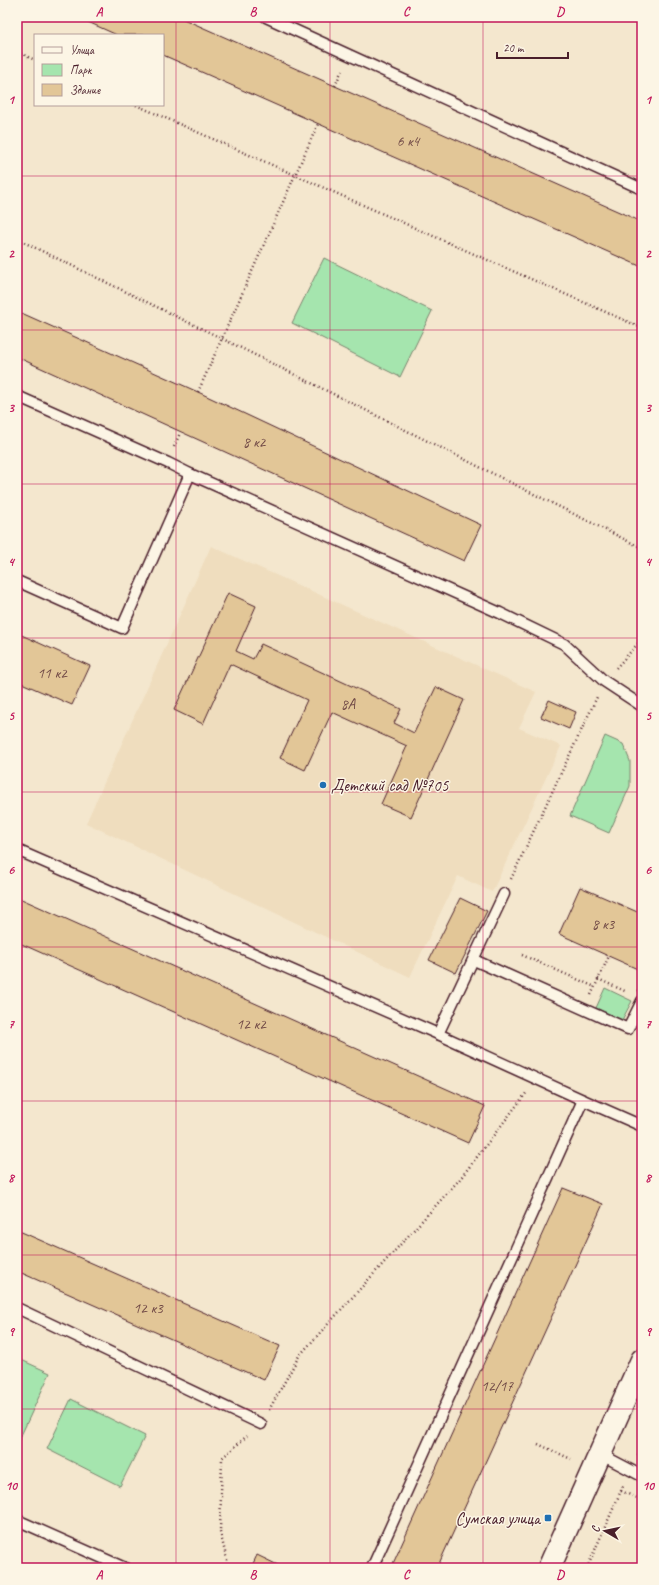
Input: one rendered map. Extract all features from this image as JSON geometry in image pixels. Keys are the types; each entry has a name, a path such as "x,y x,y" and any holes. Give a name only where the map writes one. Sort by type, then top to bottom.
{"street":[{"path":"549,1568 642,1360"}],"lane":[{"path":"266,17 642,189"},
{"path":"17,396 168,463 564,644 604,682 642,706"},
{"path":"17,581 122,628 190,474"},
{"path":"19,852 438,1034 642,1126"},
{"path":"438,1034 504,894"},
{"path":"474,960 628,1029 642,1001"},
{"path":"372,1568 583,1100"},
{"path":"17,1308 261,1424"},
{"path":"600,1454 642,1476"},
{"path":"17,1520 125,1568"}],"path":[{"path":"17,52 34,60"},
{"path":"138,106 294,176 642,328"},
{"path":"198,392 318,124"},
{"path":"17,239 221,338 642,548"},
{"path":"504,894 604,682 642,639"},
{"path":"522,955 595,987"},
{"path":"584,1010 609,956"},
{"path":"598,979 630,994"},
{"path":"229,1568 220,1532 222,1458 261,1424 299,1356 460,1179 537,1079"},
{"path":"538,1444 571,1459"},
{"path":"586,1568 621,1491 642,1500"}],"shaded area":[{"name":"Детский сад №705","path":"211,546 536,692 519,728 561,746 492,892 458,876 410,977 86,823"}],"green space":[{"path":"324,258 432,311 400,377 292,323"},
{"path":"605,736 623,744 630,761 630,786 609,833 570,816"},
{"path":"605,988 632,1001 622,1020 596,1008"},
{"path":"17,1358 50,1373 18,1442 17,1442"},
{"path":"71,1399 145,1436 120,1486 47,1449"}],"building":[{"path":"77,17 179,17 308,74 642,222 642,267 164,55 164,34 115,34"},
{"path":"17,311 198,392 481,525 464,561 17,357"},
{"path":"228,593 256,606 236,651 253,659 261,644 401,709 394,723 414,733 436,687 464,700 411,817 381,804 407,746 332,712 305,770 280,758 307,700 230,664 203,724 174,710"},
{"path":"17,633 90,666 72,705 17,681"},
{"path":"549,700 576,712 569,729 541,717"},
{"path":"580,887 642,914 642,971 559,934"},
{"path":"17,897 485,1106 468,1143 17,942"},
{"path":"460,898 487,911 456,973 429,960"},
{"path":"642,983 642,993 638,991"},
{"path":"563,1188 603,1204 437,1568 391,1568"},
{"path":"17,1230 280,1346 264,1380 17,1271"},
{"path":"257,1555 284,1568 251,1568"},
{"path":"17,1561 34,1568 17,1568"}],"place":[{"name":"Детский сад №705","path":"323,785"},
{"name":"Сумская улица","path":"548,1518"}]}
